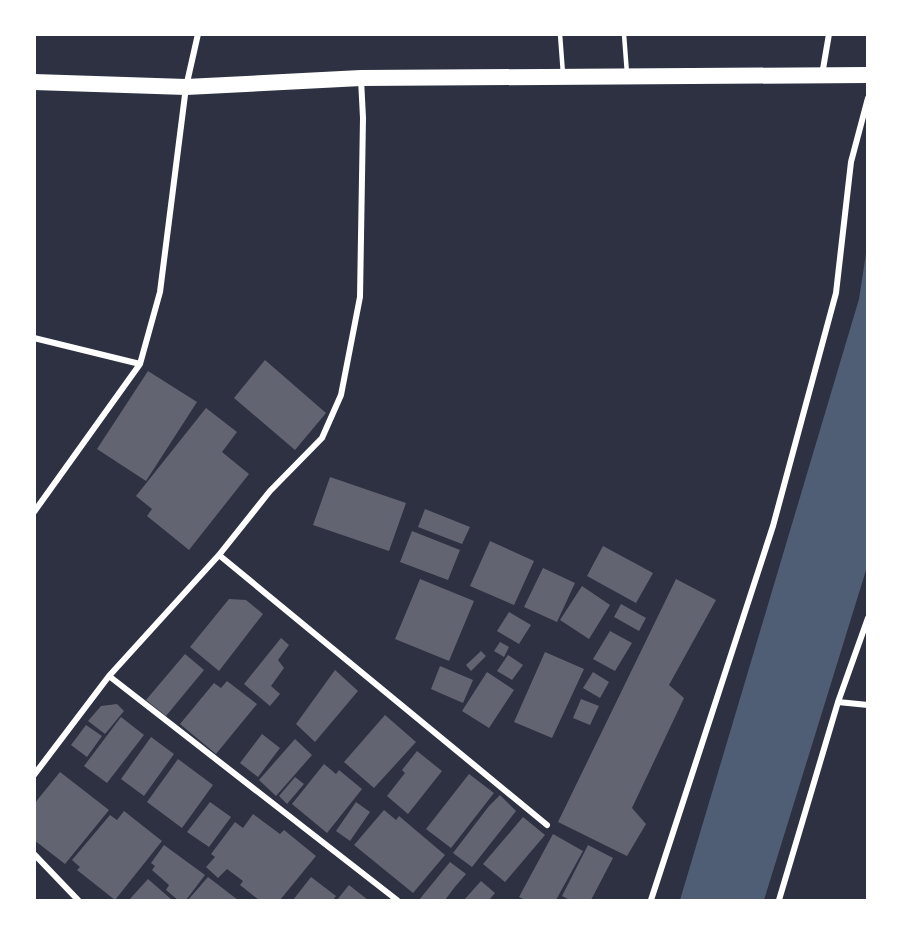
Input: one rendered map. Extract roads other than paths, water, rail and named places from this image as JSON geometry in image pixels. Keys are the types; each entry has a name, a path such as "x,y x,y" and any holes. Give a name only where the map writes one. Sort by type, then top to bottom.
{"highway":[{"path":"34,82 186,87 361,78 867,75"}],"street":[{"path":"34,512 140,364 160,292 186,87 198,34"},
{"path":"822,75 829,34"},
{"path":"34,775 110,676 219,555 270,491 322,438 341,395 360,297 363,118 361,78"},
{"path":"651,900 779,504 836,293 851,162 867,98"},
{"path":"34,338 140,364"},
{"path":"219,555 548,825"},
{"path":"779,900 838,702 867,618"},
{"path":"110,676 397,900"},
{"path":"838,702 867,705"},
{"path":"34,854 78,900"}],"lane":[{"path":"560,34 563,76"},
{"path":"624,34 627,76"}],"water":[{"path":"867,247 867,567 764,900 680,900 859,299"}]}
